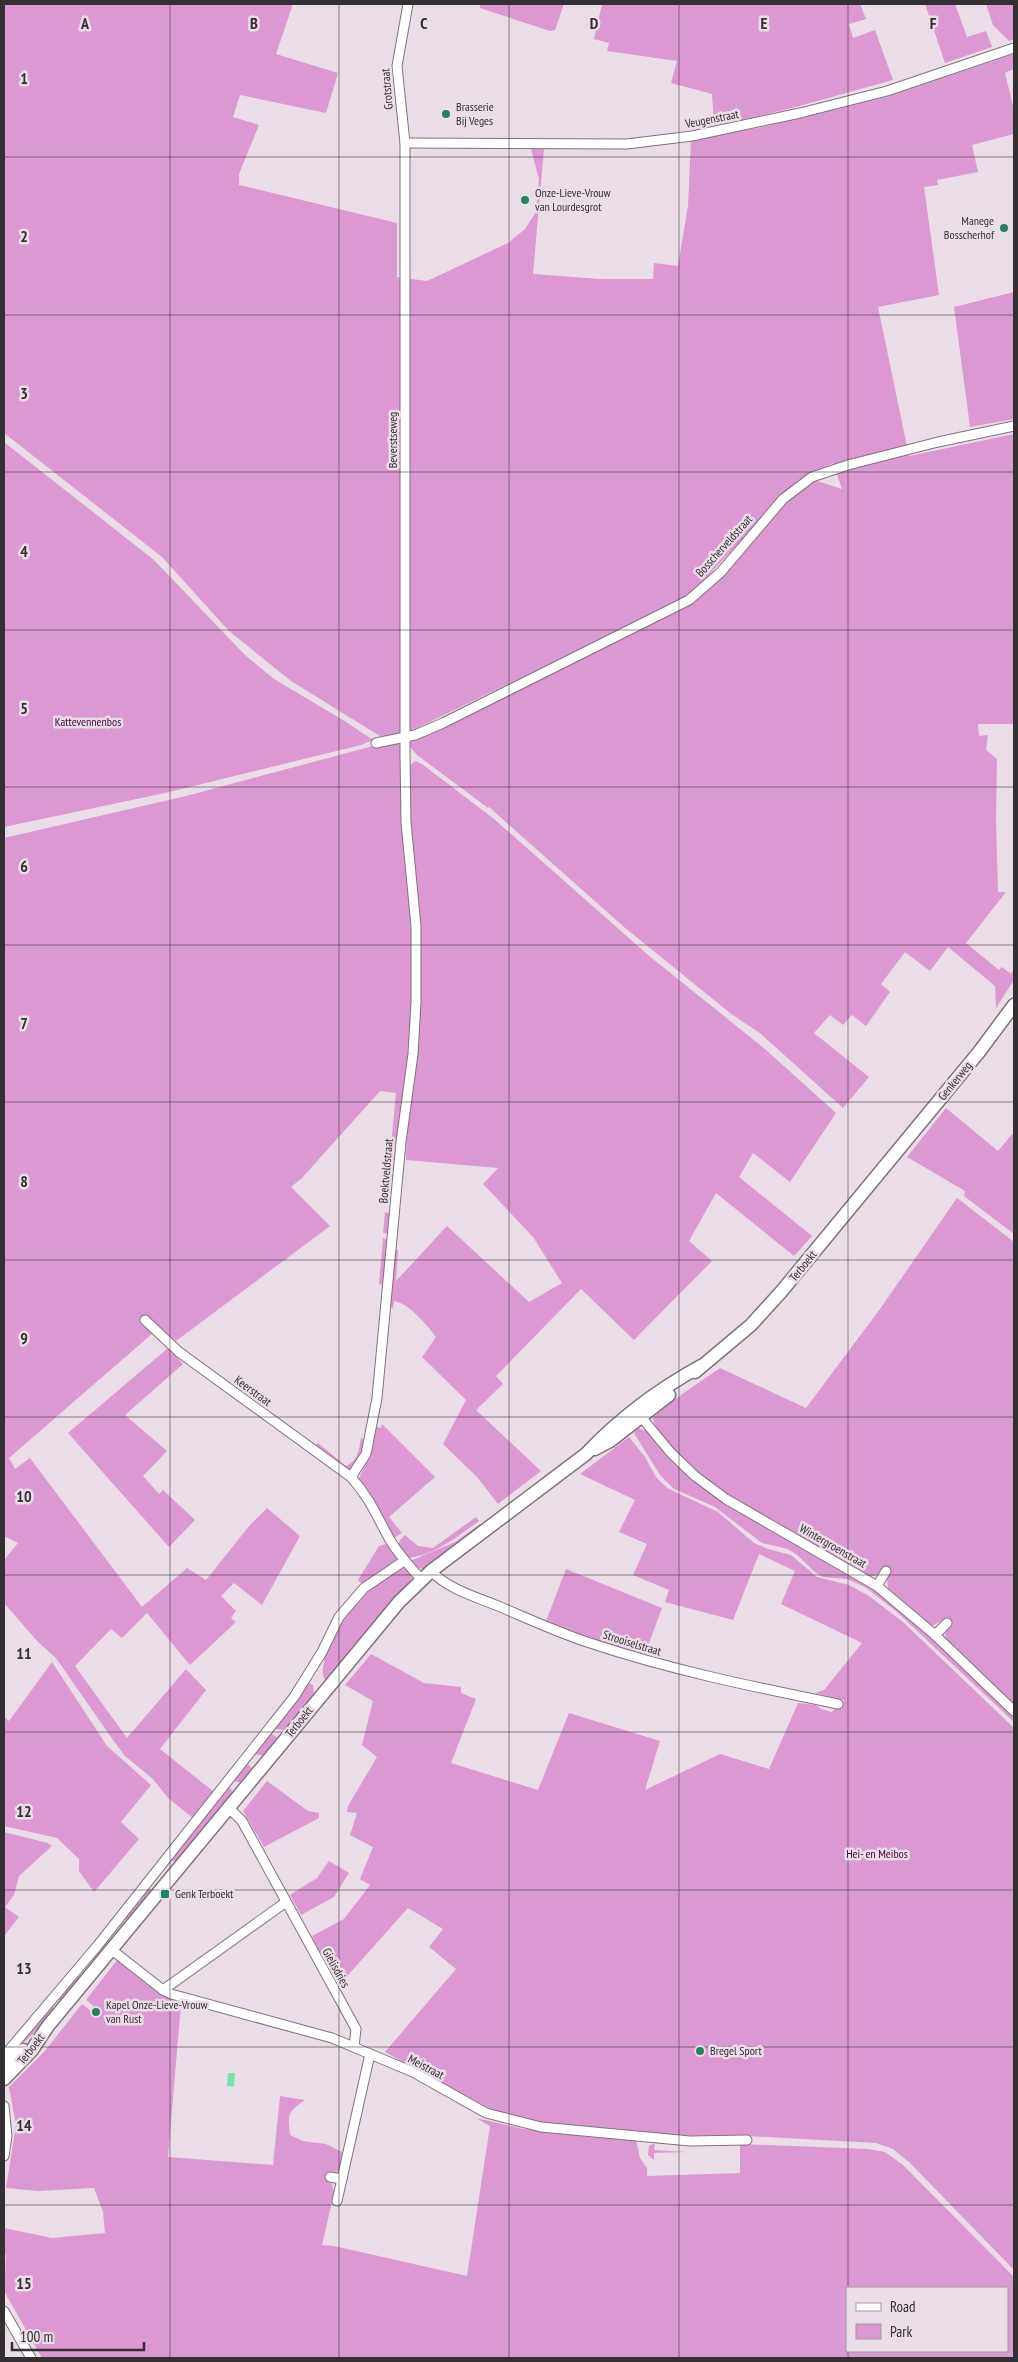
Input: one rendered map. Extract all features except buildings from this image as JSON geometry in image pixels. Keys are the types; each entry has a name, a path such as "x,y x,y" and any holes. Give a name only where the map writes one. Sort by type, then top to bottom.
{"main road":[{"name":"Genkerweg","path":"894,1155 1014,1005"},
{"name":"Terboekt","path":"4,2080 9,2067 32,2050 48,2026 380,1623 426,1576 586,1454 610,1441 639,1414 684,1384 701,1366 764,1311 894,1155"}],"street":[{"name":"Grotstraat","path":"405,143 396,66 408,4"},
{"name":"Veugenstraat","path":"405,143 627,144 692,136 800,113 887,91 1014,48"},
{"name":"Beverstseweg","path":"405,143 405,736"},
{"name":"Bosscherveldstraat","path":"376,743 415,735 444,723 690,600 721,572 783,499 812,477 848,465 938,442 1014,426"},
{"name":"Boektveldstraat","path":"351,1477 366,1454 377,1398 401,1142 413,1054 416,994 416,926 406,822 405,736"},
{"name":"Keerstraat","path":"145,1320 179,1352 351,1477"},
{"name":"Wintergroenstraat","path":"639,1414 683,1464 726,1498 877,1586 935,1635 1014,1711"},
{"path":"351,1477 368,1496 390,1539 404,1561 426,1576"},
{"name":"Terboekt","path":"9,2067 4,2056 85,1960 294,1697 322,1652 339,1617 364,1588 404,1561"},
{"path":"877,1586 886,1571"},
{"name":"Strooiselstraat","path":"426,1576 440,1580 550,1629 589,1643 731,1683 838,1704"},
{"path":"935,1635 947,1622"},
{"name":"Gielisdries","path":"228,1807 242,1821 356,2029 354,2047"},
{"path":"163,1990 286,1902"},
{"name":"Meistraat","path":"112,1950 163,1990 332,2038 413,2072 486,2112 541,2128 690,2142 747,2140"},
{"path":"337,2201 370,2054"},
{"path":"4,2106 7,2136 4,2156"},
{"path":"330,2177 342,2180"},
{"path":"4,2311 32,2358"}],"green space":[{"path":"4,4 293,4 276,54 338,73 326,113 240,95 233,117 259,125 239,174 239,185 397,223 397,277 427,281 508,243 525,229 536,212 539,179 531,149 544,149 533,274 600,279 653,279 654,263 678,266 688,206 691,139 763,127 886,97 1014,54 1014,69 1005,73 1014,110 1014,134 972,145 978,172 937,180 938,185 924,187 939,295 878,307 909,456 1014,434 1014,724 978,724 979,736 988,735 986,750 997,759 998,892 1006,892 966,943 999,970 1002,967 1011,974 1014,969 1014,980 996,1008 995,986 948,947 930,971 905,952 881,984 890,992 866,1026 852,1015 843,1025 830,1015 814,1033 869,1077 843,1108 761,1034 730,1013 624,927 489,807 417,755 409,746 412,738 453,722 688,606 711,588 786,501 814,480 842,489 833,463 797,481 688,597 415,729 383,738 291,681 229,631 162,557 4,433"},
{"path":"480,4 564,4 555,30 550,31 480,8"},
{"path":"602,4 860,4 866,19 849,24 853,38 875,30 893,80 714,127 712,94 671,83 677,61 607,51 609,43 594,39"},
{"path":"925,4 955,4 967,37 986,31 992,47 945,63"},
{"path":"986,4 1014,4 1014,39 1009,41 993,25"},
{"path":"1014,292 1014,419 970,427 954,307"},
{"name":"Kattevennenbos","path":"4,442 154,560 245,655 274,679 373,740 361,745 165,793 4,827"},
{"path":"399,739 402,743 409,870 413,996 408,1072 392,1199 386,1199 396,1093 380,1091 302,1178 291,1187 330,1226 176,1341 150,1318 142,1324 153,1333 9,1458 15,1469 30,1458 142,1607 187,1568 206,1580 250,1525 267,1508 300,1536 262,1605 234,1583 221,1596 236,1611 231,1618 236,1622 190,1665 147,1613 122,1638 111,1629 75,1666 127,1738 186,1669 206,1690 160,1749 214,1792 193,1818 168,1798 153,1779 125,1756 56,1658 38,1642 4,1603 4,1560 18,1543 4,1536 4,838 186,796"},
{"path":"415,761 422,764 494,819 648,955 765,1049 836,1113 790,1182 753,1153 739,1177 812,1236 794,1256 716,1193 689,1241 712,1261 634,1340 581,1289 496,1376 503,1384 476,1410 541,1471 498,1504 477,1477 443,1444 466,1400 422,1357 436,1337 417,1315 406,1306 394,1301 393,1308 390,1307 395,1250 398,1250 396,1281 447,1226 529,1302 562,1283 533,1237 483,1184 498,1168 406,1160 407,1124 415,1068 409,766"},
{"path":"946,1108 998,1151 1014,1132 1014,1234 964,1196 965,1191 907,1157"},
{"path":"957,1198 1014,1242 1014,1705 948,1642 945,1634 947,1628 945,1619 932,1626 888,1588 887,1580 889,1573 883,1569 875,1576 867,1576 716,1487 676,1454 661,1437 653,1419 673,1401 720,1368 806,1408 880,1309"},
{"path":"385,1212 391,1214 389,1233 383,1233"},
{"path":"383,1238 389,1241 385,1285 379,1284"},
{"path":"168,1348 183,1364 125,1415 167,1451 143,1476 159,1494 163,1490 195,1520 169,1547 68,1433"},
{"path":"382,1424 435,1477 389,1517 402,1533 394,1538 379,1508 359,1478 369,1457 376,1427 381,1428"},
{"path":"638,1428 648,1432 694,1481 706,1490 891,1601 1014,1716 1014,1722 897,1612 865,1587 847,1579 823,1577 788,1549 762,1543 715,1507 674,1489 660,1475 634,1433"},
{"name":"Hei- en Meibos","path":"629,1437 645,1457 656,1477 667,1488 718,1512 754,1543 791,1555 817,1577 849,1585 869,1596 903,1622 1014,1728 1014,2270 910,2163 893,2149 876,2143 748,2136 651,2135 542,2123 483,2106 385,2052 456,1969 429,1947 443,1929 408,1908 340,1984 327,1968 312,1936 344,1919 370,1885 360,1879 373,1847 350,1835 357,1813 347,1812 348,1806 377,1757 362,1745 373,1701 345,1685 371,1654 424,1683 461,1687 461,1693 476,1699 451,1763 538,1790 569,1713 660,1741 645,1790 720,1754 769,1769 798,1703 816,1705 821,1709 831,1712 837,1708 841,1709 844,1700 815,1693 824,1690 862,1643 781,1604 795,1571 759,1554 733,1620 665,1602 669,1590 633,1575 647,1544 619,1532 635,1500 580,1474"},
{"path":"361,1438 366,1441 360,1461 350,1471 346,1470 315,1446 318,1443 346,1466 353,1461 359,1451"},
{"path":"476,1517 479,1521 454,1539 427,1553 407,1558 398,1546 400,1540 405,1535 418,1546 433,1548"},
{"path":"480,1524 480,1526 425,1569 417,1568 410,1561 455,1542"},
{"path":"389,1543 400,1559 368,1584 362,1584 358,1580 379,1546"},
{"path":"405,1567 412,1575 409,1585 376,1619 326,1681 323,1672 327,1648 342,1618 365,1590 378,1579 391,1571"},
{"path":"566,1569 662,1608 645,1654 591,1640 546,1621"},
{"path":"52,1662 107,1746 151,1785 121,1822 139,1839 94,1892 79,1871 79,1859 57,1838 4,1826 4,1717 9,1721"},
{"path":"309,1683 313,1685 314,1694 284,1730 275,1729"},
{"path":"270,1733 278,1738 264,1756 255,1754"},
{"path":"247,1763 253,1769 241,1783 233,1781"},
{"path":"267,1781 308,1811 319,1813 319,1818 264,1847 243,1811"},
{"path":"229,1786 233,1793 177,1861 169,1861"},
{"path":"4,1832 48,1843 52,1846 19,1876 14,1895 5,1907 19,1917 4,1936"},
{"path":"329,1861 349,1873 334,1897 301,1915 290,1895 317,1878"},
{"path":"148,1887 151,1892 129,1921 125,1919 121,1924 123,1927 117,1926"},
{"path":"118,1959 183,2001 181,2004 168,2157 273,2165 280,2096 305,2100 290,2114 290,2135 303,2141 326,2144 344,2153 341,2168 337,2172 328,2174 327,2181 332,2184 334,2193 322,2245 334,2246 467,2276 490,2126 476,2118 524,2129 636,2140 640,2158 647,2168 647,2176 740,2173 740,2144 868,2149 885,2152 903,2165 1014,2277 1014,2358 42,2358 4,2291 6,2255 4,2254 4,2228 52,2238 105,2233 103,2212 94,2188 38,2191 6,2188 16,2125 9,2087 44,2052 82,2004 99,2017 101,2012 86,2000"},
{"path":"78,1974 80,1980 63,2000 57,2000"},
{"path":"52,2004 54,2012 15,2052 17,2047"},
{"path":"655,2143 654,2150 687,2152 654,2153 654,2160 648,2155 649,2146"}],"shaded area":[{"path":"228,2073 235,2073 234,2087 227,2086"}],"place":[{"name":"Brasserie Bij Veges","path":"446,114"},
{"name":"Onze-Lieve-Vrouw van Lourdesgrot","path":"525,200"},
{"name":"Manege Bosscherhof","path":"1004,228"},
{"name":"Genk Terboekt","path":"165,1894"},
{"name":"Kapel Onze-Lieve-Vrouw van Rust","path":"96,2012"},
{"name":"Bregel Sport","path":"700,2051"}]}
